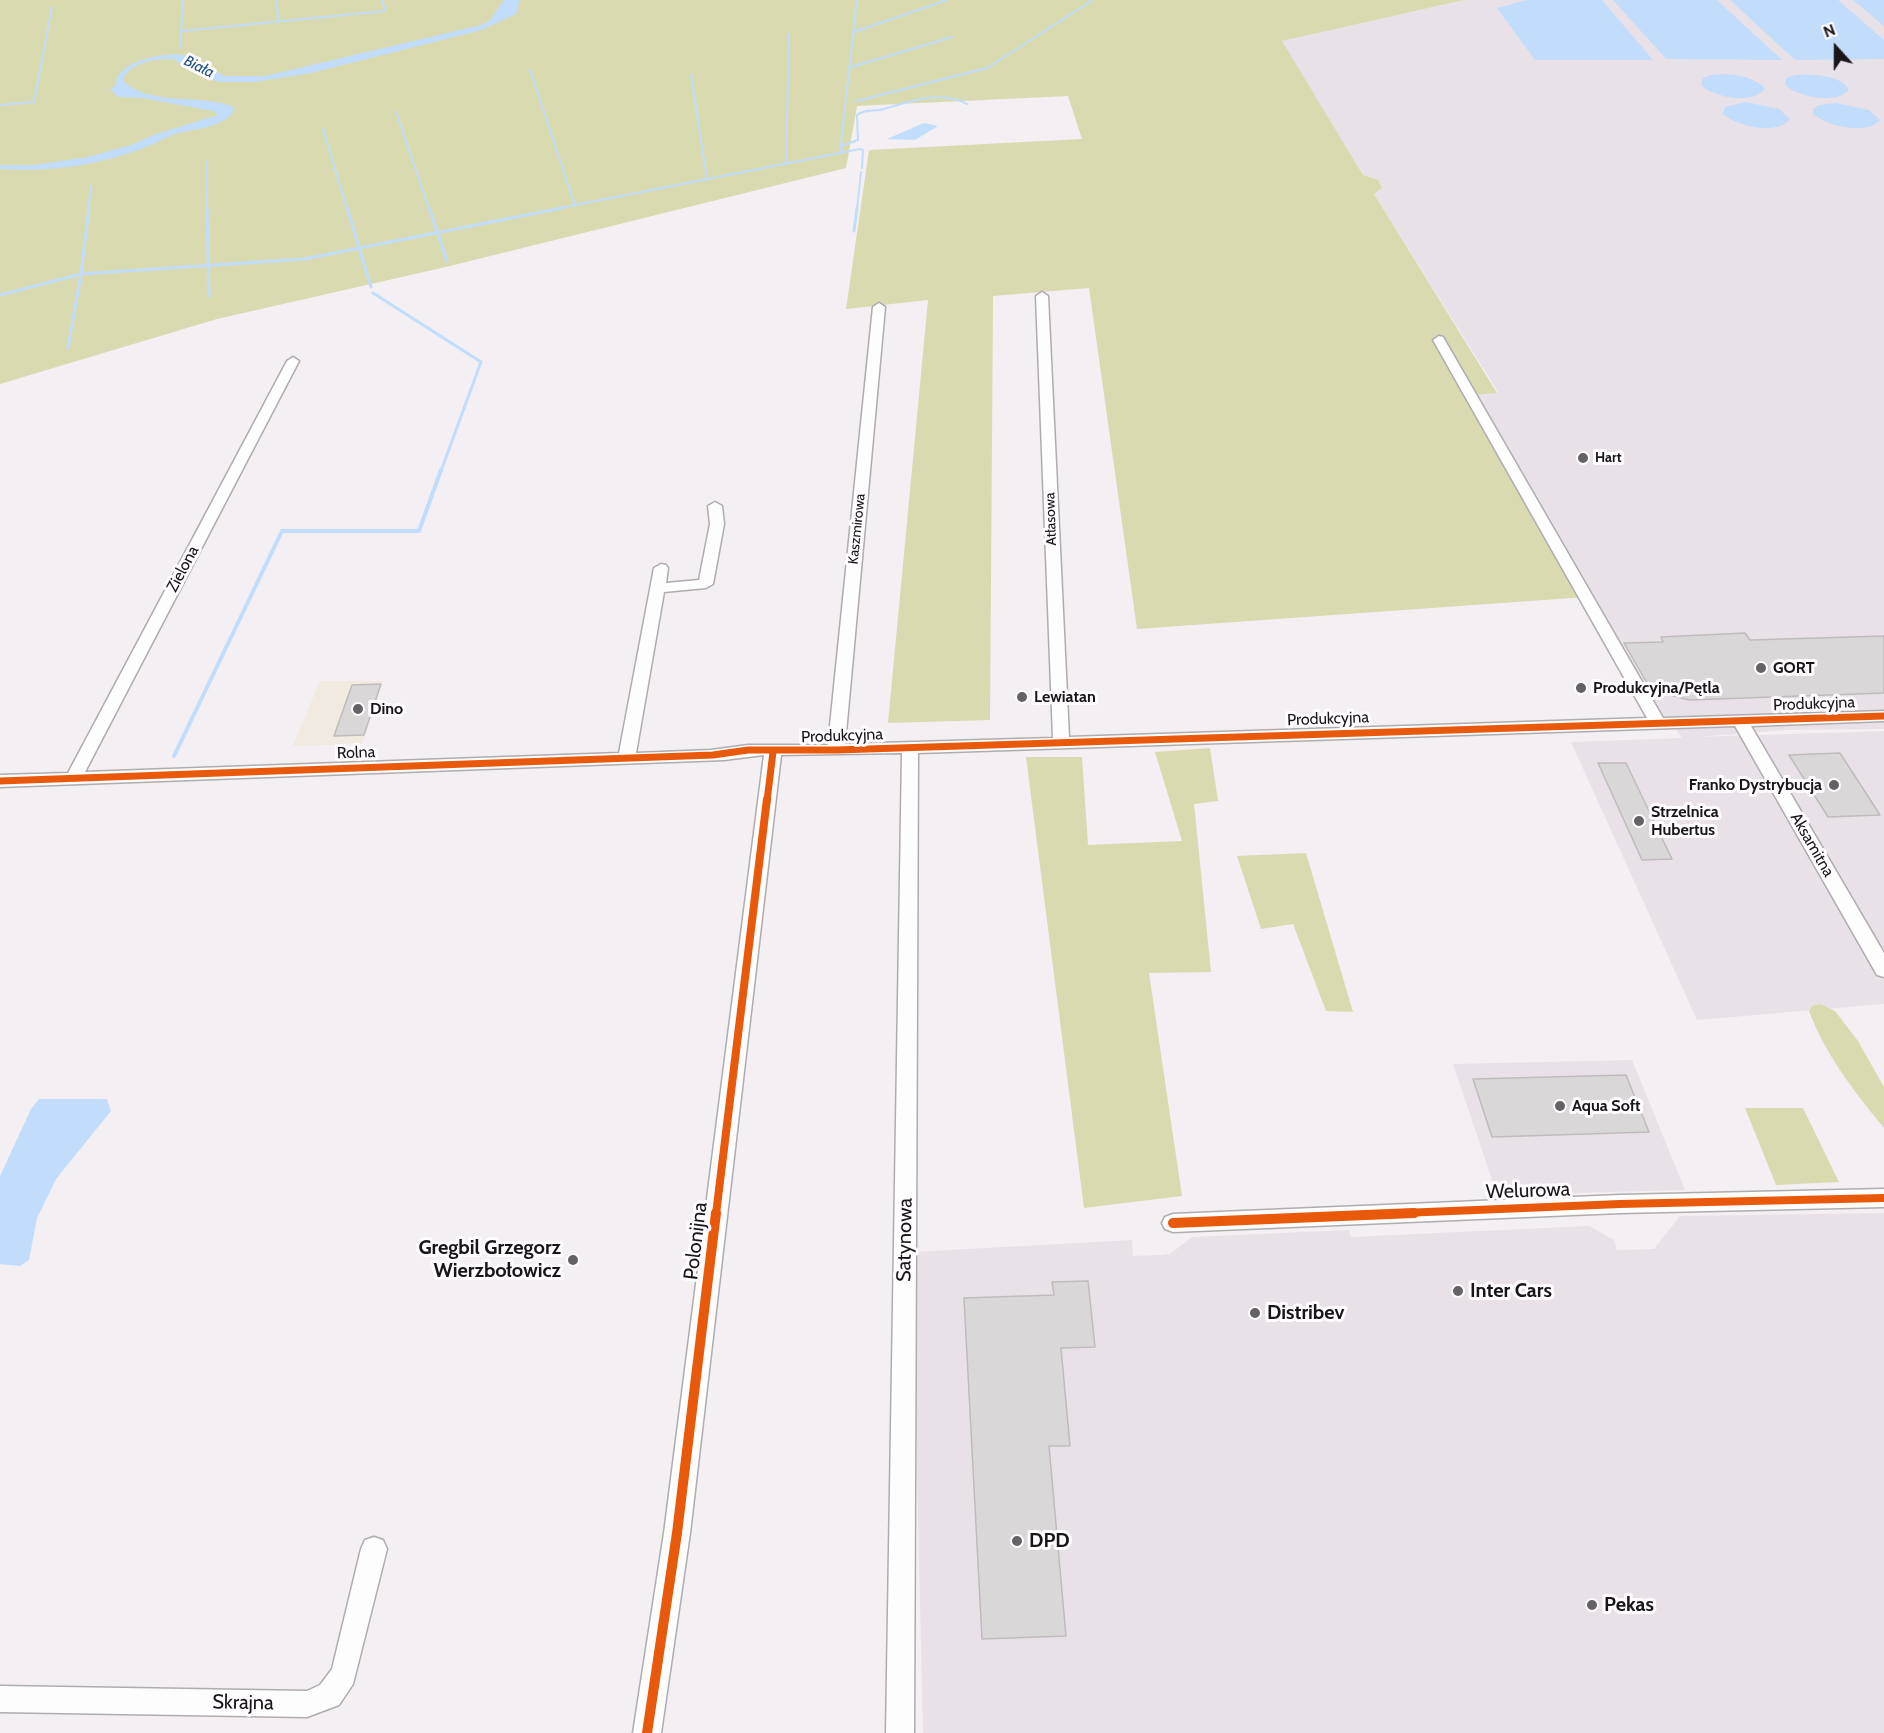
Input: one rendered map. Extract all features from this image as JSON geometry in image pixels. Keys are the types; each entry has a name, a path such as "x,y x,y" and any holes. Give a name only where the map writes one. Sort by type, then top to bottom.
{"street":[{"name":"Atłasowa","path":"1042,296 1061,742"},
{"name":"Kaszmirowa","path":"837,750 879,307"},
{"path":"1439,340 1657,723"},
{"name":"Zielona","path":"74,777 293,362"},
{"path":"657,588 706,584 717,524 715,506"},
{"path":"627,758 661,568"},
{"name":"Produkcyjna","path":"773,752 1884,716"},
{"name":"Aksamitna","path":"1740,720 1884,970"},
{"name":"Satynowa","path":"900,1733 910,747"},
{"name":"Rolna","path":"0,781 712,755 748,757 773,752"},
{"name":"Polonijna","path":"647,1733 678,1521 773,752"},
{"name":"Welurowa","path":"1173,1223 1620,1204 1884,1198"},
{"name":"Skrajna","path":"0,1699 307,1704 329,1695 344,1675 374,1549"}],"shaded area":[{"path":"1464,0 1884,0 1884,729 1787,730 1696,737 1884,731 1884,1004 1697,1020 1571,742 1682,738 1671,722 1656,722 1470,395 1498,392 1374,194 1382,188 1378,180 1363,175 1281,41"},
{"path":"320,681 383,681 362,744 293,746"},
{"path":"1632,1060 1685,1190 1497,1195 1453,1064"},
{"path":"1884,1213 1884,1733 923,1733 912,1252 1132,1240 1133,1256 1161,1255 1170,1254 1192,1237 1349,1230 1351,1237 1589,1226 1614,1240 1617,1250 1654,1249 1680,1216"}],"green space":[{"path":"0,0 1464,0 1282,41 1363,175 1378,180 1382,188 1374,194 1497,393 1471,395 1586,597 1137,629 1089,288 993,296 990,720 888,723 928,300 846,309 869,150 1082,139 1068,96 857,106 846,168 450,266 217,319 0,384"},
{"path":"1210,748 1218,801 1194,804 1211,972 1149,973 1182,1196 1084,1208 1026,757 1082,757 1088,845 1182,841 1155,752"},
{"path":"1306,853 1353,1012 1326,1011 1293,924 1261,929 1237,856"},
{"path":"1820,1004 1835,1011 1858,1041 1884,1087 1884,1128 1852,1087 1824,1043 1809,1011 1812,1006"},
{"path":"1745,1108 1803,1108 1839,1182 1776,1185"}],"water":[{"name":"Biała","path":"504,0 520,0 516,14 482,30 311,73 255,82 218,82 184,67 174,59 146,62 132,68 127,73 123,79 125,83 150,95 219,103 232,106 234,111 229,117 216,124 175,134 107,160 36,170 0,169 0,165 34,165 88,157 131,145 156,134 218,115 213,111 142,98 118,97 110,89 116,85 118,76 125,69 147,58 173,54 184,55 193,58 193,63 226,76 265,76 481,25 490,20"},
{"path":"1527,0 1602,0 1653,60 1535,60 1497,8"},
{"path":"1613,0 1717,0 1782,60 1666,59"},
{"path":"1730,0 1838,0 1884,40 1884,59 1795,60"},
{"path":"1853,0 1884,0 1884,26"},
{"path":"1725,74 1745,77 1763,86 1764,90 1750,97 1723,96 1701,85 1703,78"},
{"path":"1795,75 1833,78 1849,90 1835,97 1808,96 1785,85 1786,78"},
{"path":"1745,102 1779,109 1790,119 1784,124 1767,128 1746,125 1723,114 1725,107"},
{"path":"1836,103 1869,110 1880,120 1866,128 1847,128 1813,114 1813,109 1819,105"},
{"path":"924,123 938,126 915,140 887,139"},
{"path":"39,1099 107,1099 111,1111 56,1179 37,1218 29,1260 20,1266 0,1264 0,1176 31,1109"}],"building":[{"name":"GORT","path":"1745,633 1750,640 1884,636 1884,693 1689,700 1659,692 1651,683 1647,683 1624,643 1663,642 1661,637"},
{"name":"Dino","path":"381,684 364,735 334,736 352,685"},
{"name":"Franko Dystrybucja","path":"1840,753 1880,815 1828,817 1789,755"},
{"name":"Strzelnica Hubertus","path":"1598,763 1626,763 1672,859 1642,860"},
{"name":"Aqua Soft","path":"1626,1075 1649,1132 1492,1137 1473,1079"},
{"name":"DPD","path":"1088,1281 1095,1347 1061,1348 1070,1446 1049,1446 1066,1636 982,1639 964,1298 1054,1295 1052,1282"}],"waterway":[{"path":"180,48 183,0"},
{"path":"276,0 279,21"},
{"path":"279,21 385,11 382,0"},
{"path":"849,68 857,0"},
{"path":"854,32 947,0"},
{"path":"857,101 987,68 1093,0"},
{"path":"0,105 34,102 52,7"},
{"path":"182,31 279,21"},
{"path":"786,164 789,34"},
{"path":"849,68 952,37"},
{"path":"840,153 849,68"},
{"path":"530,70 575,205"},
{"path":"691,75 707,179"},
{"path":"841,146 858,140 857,115 864,112 936,97 967,104"},
{"path":"396,112 429,209"},
{"path":"323,129 347,209"},
{"path":"840,153 863,150 862,168"},
{"path":"786,164 840,153"},
{"path":"206,161 207,209"},
{"path":"707,179 786,164"},
{"path":"857,209 861,172"},
{"path":"575,205 707,179"},
{"path":"88,209 91,186"},
{"path":"555,209 575,205"},
{"path":"81,274 89,208"},
{"path":"207,208 208,265"},
{"path":"347,208 359,248"},
{"path":"429,208 437,233"},
{"path":"437,233 562,208"},
{"path":"854,231 857,208"},
{"path":"359,248 437,233"},
{"path":"437,233 447,261"},
{"path":"208,265 304,259 359,248"},
{"path":"359,248 371,287"},
{"path":"81,274 208,265"},
{"path":"208,265 209,296"},
{"path":"0,295 81,274"},
{"path":"68,348 81,274"},
{"path":"373,293 481,362 441,471"},
{"path":"174,756 282,531 419,531 441,470"}],"cycle path":[{"path":"0,781 713,755 748,750 837,750 1884,716"},
{"path":"647,1733 677,1533 773,752"},
{"path":"1173,1223 1620,1204 1884,1198"}],"place":[{"name":"Hart","path":"1583,458"},
{"name":"GORT","path":"1761,668"},
{"name":"Produkcyjna/Pętla","path":"1581,688"},
{"name":"Lewiatan","path":"1022,697"},
{"name":"Dino","path":"358,709"},
{"name":"Franko Dystrybucja","path":"1834,785"},
{"name":"Strzelnica Hubertus","path":"1639,821"},
{"name":"Aqua Soft","path":"1560,1106"},
{"name":"Gregbil Grzegorz Wierzbołowicz","path":"573,1260"},
{"name":"Inter Cars","path":"1458,1291"},
{"name":"Distribev","path":"1255,1313"},
{"name":"DPD","path":"1017,1541"},
{"name":"Pekas","path":"1592,1605"}]}
